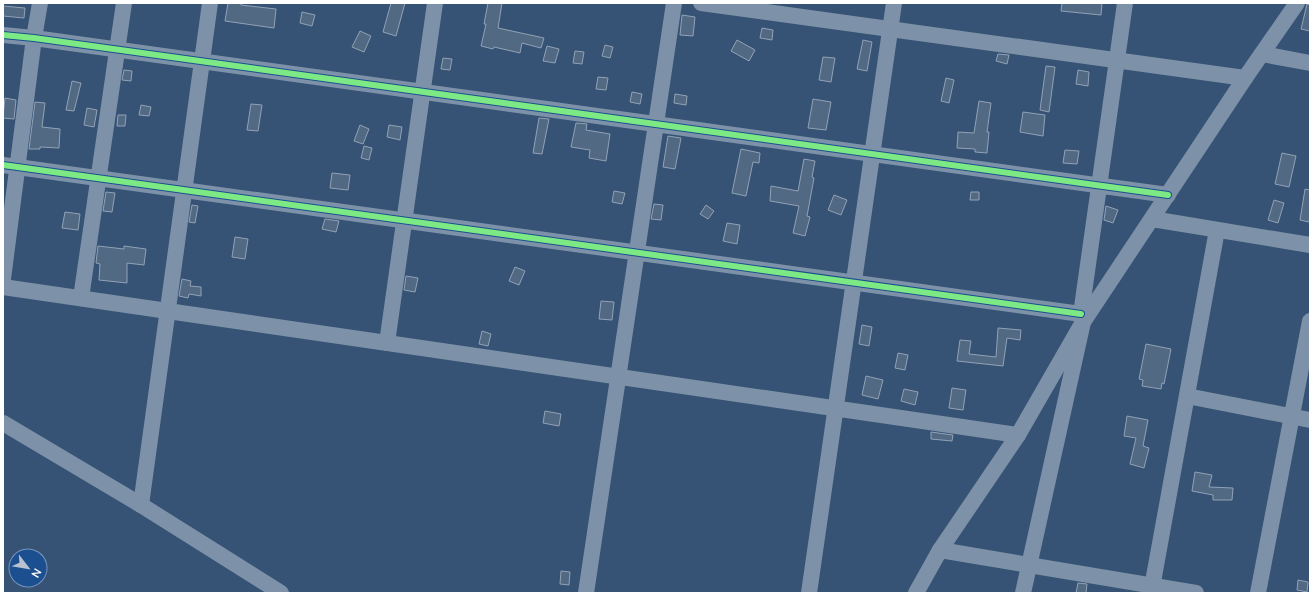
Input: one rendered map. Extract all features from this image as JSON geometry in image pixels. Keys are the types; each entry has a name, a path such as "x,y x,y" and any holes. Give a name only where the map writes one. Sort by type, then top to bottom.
{"street":[{"path":"3,279 10,166 40,3"},
{"path":"81,298 124,3"},
{"path":"141,506 210,3"},
{"path":"387,343 435,3"},
{"path":"586,593 674,3"},
{"path":"701,3 1245,78"},
{"path":"809,593 894,3"},
{"path":"1023,593 1082,318 1125,3"},
{"path":"916,593 940,550 1018,435 1082,318 1168,196 1245,78 1297,3"},
{"path":"3,35 34,38 1168,196"},
{"path":"1262,54 1310,63"},
{"path":"10,166 854,282 1082,318"},
{"path":"1152,219 1310,245"},
{"path":"1152,589 1217,230"},
{"path":"3,287 1018,435"},
{"path":"1258,593 1310,321"},
{"path":"1187,396 1310,420"},
{"path":"3,423 281,593"},
{"path":"940,550 1029,565 1152,589 1196,593"}],"building":[{"path":"228,3 241,3 241,5 276,9 274,28 225,21"},
{"path":"391,3 405,3 396,36 383,32"},
{"path":"488,3 502,3 498,28 544,38 541,48 522,43 520,53 494,47 493,49 481,46 486,24 484,24"},
{"path":"1062,3 1102,3 1101,15 1061,11"},
{"path":"1307,4 1310,5 1310,31 1301,29"},
{"path":"3,6 25,8 24,18 3,16"},
{"path":"302,12 315,15 312,26 300,23"},
{"path":"682,15 695,17 693,36 680,35"},
{"path":"762,28 773,30 772,40 760,38"},
{"path":"360,31 371,36 364,52 352,47"},
{"path":"737,40 755,50 749,61 731,51"},
{"path":"863,40 872,42 867,71 857,69"},
{"path":"605,45 613,47 610,58 602,56"},
{"path":"547,46 559,49 555,63 543,61"},
{"path":"575,51 584,52 582,64 573,63"},
{"path":"998,54 1009,55 1007,64 996,61"},
{"path":"823,57 835,58 831,82 819,80"},
{"path":"443,58 452,59 450,70 441,69"},
{"path":"1046,66 1055,67 1049,112 1040,110"},
{"path":"124,70 132,71 131,81 122,80"},
{"path":"1078,70 1089,72 1088,86 1076,84"},
{"path":"598,77 608,78 606,90 596,89"},
{"path":"946,78 954,80 949,103 941,101"},
{"path":"72,81 81,83 74,111 66,110"},
{"path":"632,92 642,94 640,104 630,102"},
{"path":"675,94 687,96 686,105 674,103"},
{"path":"5,98 16,100 14,119 3,118"},
{"path":"813,99 831,102 826,130 808,128"},
{"path":"979,101 991,103 987,132 989,132 987,153 975,152 975,149 957,148 958,132 974,133"},
{"path":"35,102 45,103 42,127 60,129 59,148 40,147 40,149 29,149"},
{"path":"251,104 262,105 258,131 247,130"},
{"path":"141,105 151,107 149,116 139,115"},
{"path":"87,108 97,110 94,127 84,125"},
{"path":"1023,112 1045,115 1043,136 1020,132"},
{"path":"118,115 126,115 125,126 117,126"},
{"path":"539,118 549,119 542,154 533,153"},
{"path":"576,123 587,124 586,130 610,134 606,161 589,158 590,150 571,147"},
{"path":"360,125 369,129 363,144 354,141"},
{"path":"389,125 402,127 400,140 387,137"},
{"path":"668,136 681,138 675,169 663,167"},
{"path":"364,146 372,148 369,160 361,158"},
{"path":"741,149 760,153 759,163 753,162 746,196 732,193"},
{"path":"1065,150 1079,151 1077,164 1063,163"},
{"path":"1282,153 1296,156 1289,187 1275,184"},
{"path":"804,159 815,161 812,177 814,178 807,216 810,217 805,236 793,233 799,206 770,201 771,186 798,191"},
{"path":"332,173 350,175 348,190 330,188"},
{"path":"1305,189 1310,190 1309,222 1300,220"},
{"path":"614,191 625,193 622,204 612,202"},
{"path":"106,192 115,193 112,212 103,211"},
{"path":"971,192 979,192 979,200 970,200"},
{"path":"834,195 847,200 841,215 828,210"},
{"path":"1274,200 1284,203 1278,223 1268,220"},
{"path":"654,204 663,205 661,220 651,219"},
{"path":"192,205 198,206 195,223 189,222"},
{"path":"706,205 714,211 708,219 700,214"},
{"path":"1106,206 1118,210 1113,223 1104,220"},
{"path":"65,212 80,214 78,230 62,228"},
{"path":"325,219 339,221 336,232 322,229"},
{"path":"727,223 740,225 737,244 723,241"},
{"path":"235,237 248,239 245,259 232,257"},
{"path":"98,246 124,249 124,246 146,249 144,265 127,263 127,283 99,280 100,264 96,263"},
{"path":"515,267 525,271 519,285 509,281"},
{"path":"406,276 418,278 415,292 404,290"},
{"path":"182,279 191,281 190,286 201,287 201,296 189,294 188,298 179,296"},
{"path":"601,301 614,302 612,320 599,319"},
{"path":"862,325 872,327 869,346 859,344"},
{"path":"998,328 1021,330 1020,340 1007,338 1003,366 957,361 960,340 971,341 969,354 996,357"},
{"path":"482,331 491,334 488,346 479,344"},
{"path":"1146,344 1171,349 1164,384 1162,383 1161,389 1142,386 1143,380 1139,379"},
{"path":"898,353 908,355 905,370 895,368"},
{"path":"866,376 883,380 878,399 862,395"},
{"path":"952,388 966,390 963,410 949,408"},
{"path":"904,389 918,392 915,405 901,401"},
{"path":"545,411 561,414 559,426 543,423"},
{"path":"1127,416 1148,420 1143,446 1149,448 1144,468 1130,464 1136,438 1124,436"},
{"path":"931,432 953,435 952,441 931,439"},
{"path":"1195,472 1212,475 1209,487 1233,488 1232,500 1213,500 1213,495 1192,491"},
{"path":"561,571 570,572 569,585 560,584"},
{"path":"1298,580 1308,582 1307,592 1297,590"},
{"path":"1078,583 1087,584 1086,593 1076,593"}],"cycle path":[{"path":"3,35 34,38 1168,195"},
{"path":"3,165 1081,314"}]}
